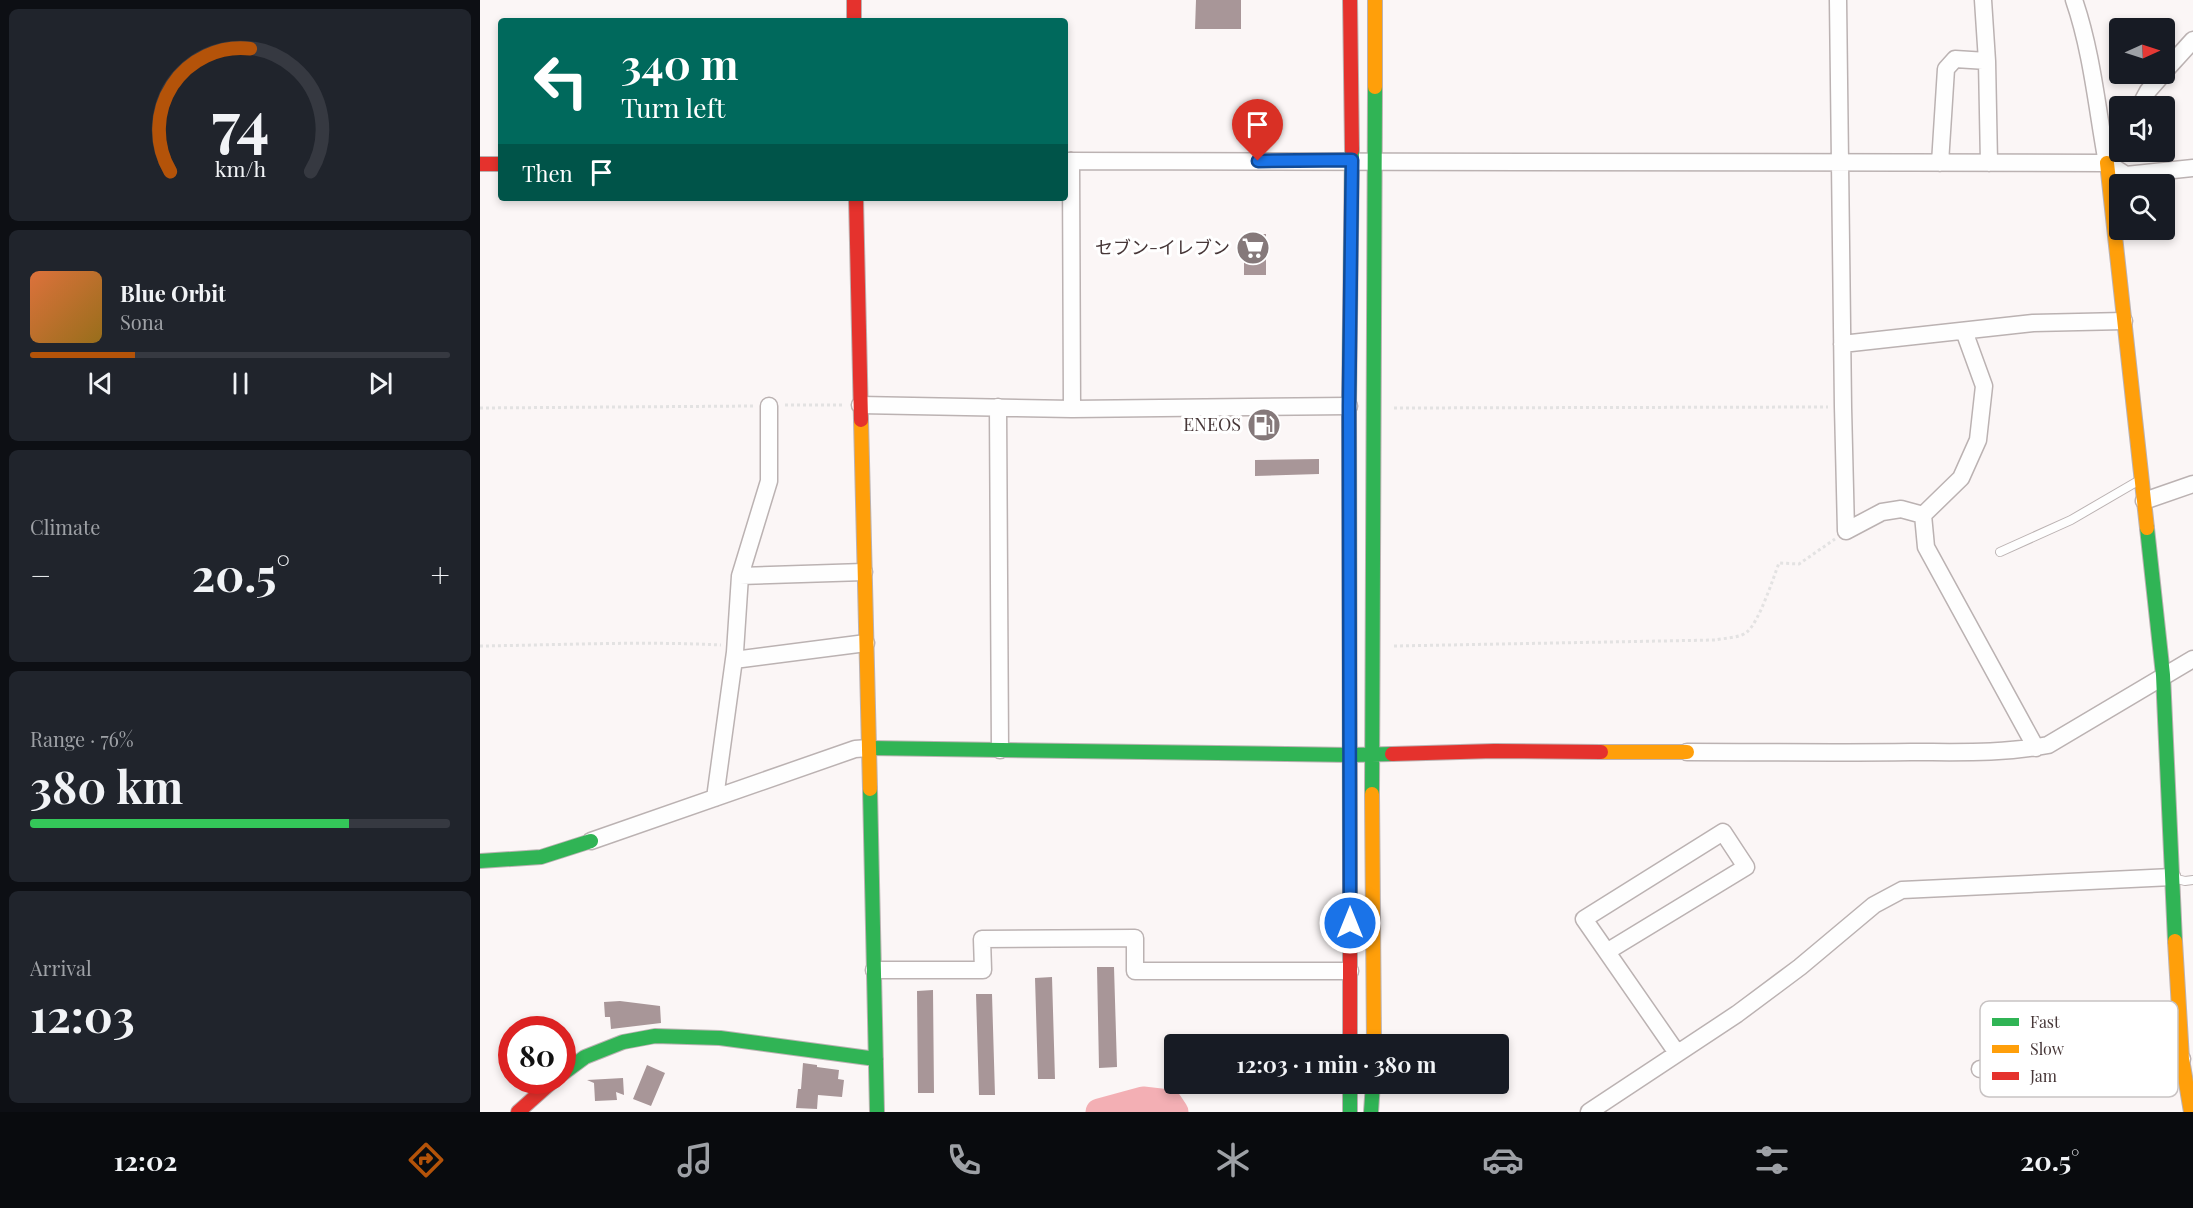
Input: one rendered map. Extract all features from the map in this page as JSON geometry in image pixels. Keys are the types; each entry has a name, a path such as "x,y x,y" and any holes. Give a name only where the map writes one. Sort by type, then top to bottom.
{"main road":[{"path":"854,0 854,18"},
{"path":"1350,0 1352,160 1349,406 1350,1034"},
{"path":"1374,0 1372,754 1374,1034"},
{"path":"2107,163 2163,675 2177,1001"},
{"path":"480,164 498,164"},
{"path":"856,201 877,1112"},
{"path":"869,748 1350,755 1494,751 1687,752"},
{"path":"480,861 541,857 591,841"},
{"path":"2178,1015 2182,1059 2191,1112"},
{"path":"576,1064 585,1057 623,1042 655,1036 720,1038 876,1059"},
{"path":"518,1112 538,1094"},
{"path":"1350,1094 1350,1112"},
{"path":"1371,1112 1372,1094"}],"street":[{"path":"1838,0 1846,531 1882,512 1900,509 1923,515"},
{"path":"1983,0 1989,163"},
{"path":"2074,0 2088,50 2107,163"},
{"path":"2175,63 2187,52 2193,40"},
{"path":"1940,163 1947,69 1955,59 1987,61"},
{"path":"2145,96 2154,84"},
{"path":"1072,409 1068,161 2107,163 2126,175 2193,168"},
{"path":"1842,345 2032,323 2124,321"},
{"path":"1923,515 1961,478 1978,440 1984,386 1964,331"},
{"path":"860,405 1072,409 1349,406"},
{"path":"715,798 735,653 740,576 769,480 769,406"},
{"path":"998,407 999,750"},
{"path":"2144,501 2193,484"},
{"path":"1923,515 1926,547 2036,748"},
{"path":"740,576 864,572"},
{"path":"735,653 866,643"},
{"path":"1687,752 1988,752 2036,748 2048,745 2193,659"},
{"path":"591,841 855,749 869,748"},
{"path":"1608,951 1746,867 1722,832 1584,919 1677,1053"},
{"path":"1589,1112 1737,1014 1874,905 1902,890 2172,877"},
{"path":"874,969 983,970 982,939 1135,938 1135,971 1350,971"},
{"path":"2178,1059 2182,1059"}],"lane":[{"path":"2000,552 2071,520 2142,480"},
{"path":"2172,877 2185,881 2193,880"}],"path":[{"path":"480,408 860,405"},
{"path":"1374,408 1843,407"},
{"path":"1373,647 1715,640 1737,636 1747,633 1756,619 1779,563 1799,564 1846,531"},
{"path":"480,646 659,642 735,653"}],"building":[{"path":"1196,0 1241,0 1241,29 1195,29"},
{"path":"1244,234 1266,234 1266,275 1244,275"},
{"path":"1319,459 1319,474 1255,476 1255,460"},
{"path":"1097,967 1114,967 1117,1067 1099,1068"},
{"path":"1052,977 1055,1079 1038,1079 1035,978"},
{"path":"933,990 934,1093 918,1093 917,991"},
{"path":"976,994 992,994 995,1095 979,1095"},
{"path":"620,1001 660,1006 661,1023 611,1029 610,1017 605,1017 604,1002"},
{"path":"803,1063 839,1070 838,1079 844,1080 842,1097 818,1095 817,1109 796,1108 798,1089 801,1089"},
{"path":"647,1065 665,1073 651,1106 633,1099"},
{"path":"623,1078 624,1095 616,1092 617,1100 595,1101 594,1083 587,1080"}],"waterway":[{"path":"1099,1112 1143,1100 1169,1103 1175,1112"}],"traffic: fast":[{"path":"1372,794 1375,87"},
{"path":"1350,857 1349,406 1352,150"},
{"path":"2147,528 2163,675 2175,941"},
{"path":"869,748 1392,754"},
{"path":"870,789 877,1112"},
{"path":"480,861 541,857 591,841"},
{"path":"576,1064 585,1057 623,1042 655,1036 720,1038 876,1059"},
{"path":"1350,1094 1350,1112"},
{"path":"1371,1112 1372,1094"}],"traffic: slow":[{"path":"1375,0 1375,87"},
{"path":"2107,163 2147,528"},
{"path":"861,420 870,789"},
{"path":"1601,752 1687,752"},
{"path":"1372,794 1374,1034"},
{"path":"2175,941 2182,1059 2191,1112"}],"traffic: jam":[{"path":"854,0 854,18"},
{"path":"1350,0 1352,150"},
{"path":"480,164 498,164"},
{"path":"856,201 861,420"},
{"path":"1392,754 1494,751 1601,752"},
{"path":"1350,857 1350,1034"},
{"path":"518,1112 538,1094"}],"place":[{"name":"セブン-イレブン","path":"1253,248"},
{"name":"ENEOS","path":"1264,425"}],"route":[{"path":"1258,161 1352,160 1349,406 1350,923"}]}
